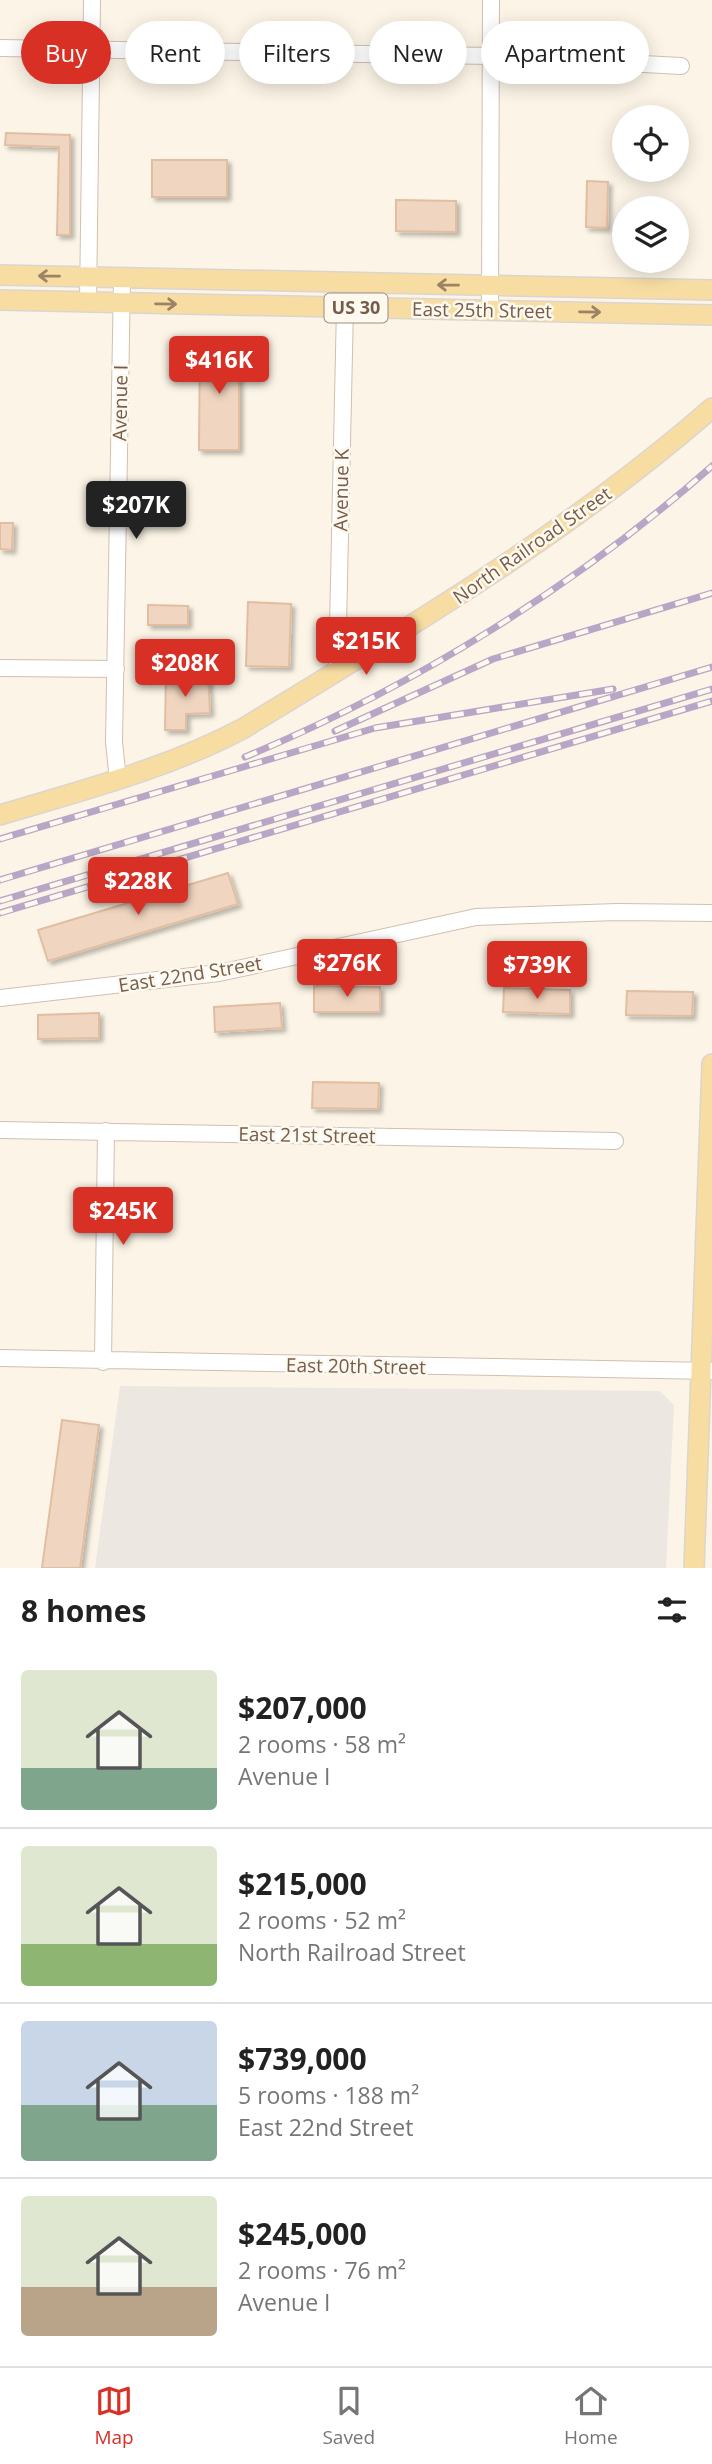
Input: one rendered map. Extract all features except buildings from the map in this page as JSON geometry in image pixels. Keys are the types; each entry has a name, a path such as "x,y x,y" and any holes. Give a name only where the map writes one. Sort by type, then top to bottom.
{"main road":[{"name":"East 25th Street","path":"0,275 712,290"},
{"name":"East 25th Street","path":"0,300 712,315"},
{"path":"679,438 712,393"},
{"path":"679,438 712,408"},
{"name":"North Railroad Street","path":"0,815 118,780 208,747 337,672 484,580 633,475 679,438"},
{"path":"694,1568 706,1370 712,1064"}],"street":[{"path":"92,0 92,21"},
{"path":"491,0 491,21"},
{"path":"0,48 21,48"},
{"path":"111,50 481,56"},
{"path":"649,64 681,66"},
{"path":"88,302 91,84"},
{"path":"490,311 492,84"},
{"name":"Avenue I","path":"118,780 114,742 122,278"},
{"name":"Avenue K","path":"337,672 345,307"},
{"path":"0,668 116,669"},
{"name":"East 22nd Street","path":"0,998 219,973 475,916 617,912 712,913"},
{"name":"East 21st Street","path":"0,1129 615,1141"},
{"path":"103,1362 106,1131"},
{"name":"East 20th Street","path":"0,1358 103,1362 706,1370"}],"shaded area":[{"path":"120,1386 660,1391 674,1405 666,1568 95,1568"}],"railway":[{"path":"245,757 370,699 490,631 605,553 712,466"},
{"path":"335,731 493,659 712,593"},
{"path":"0,880 712,667"},
{"path":"0,839 375,728 613,689"},
{"path":"0,901 712,689"},
{"path":"0,913 712,701"}]}
